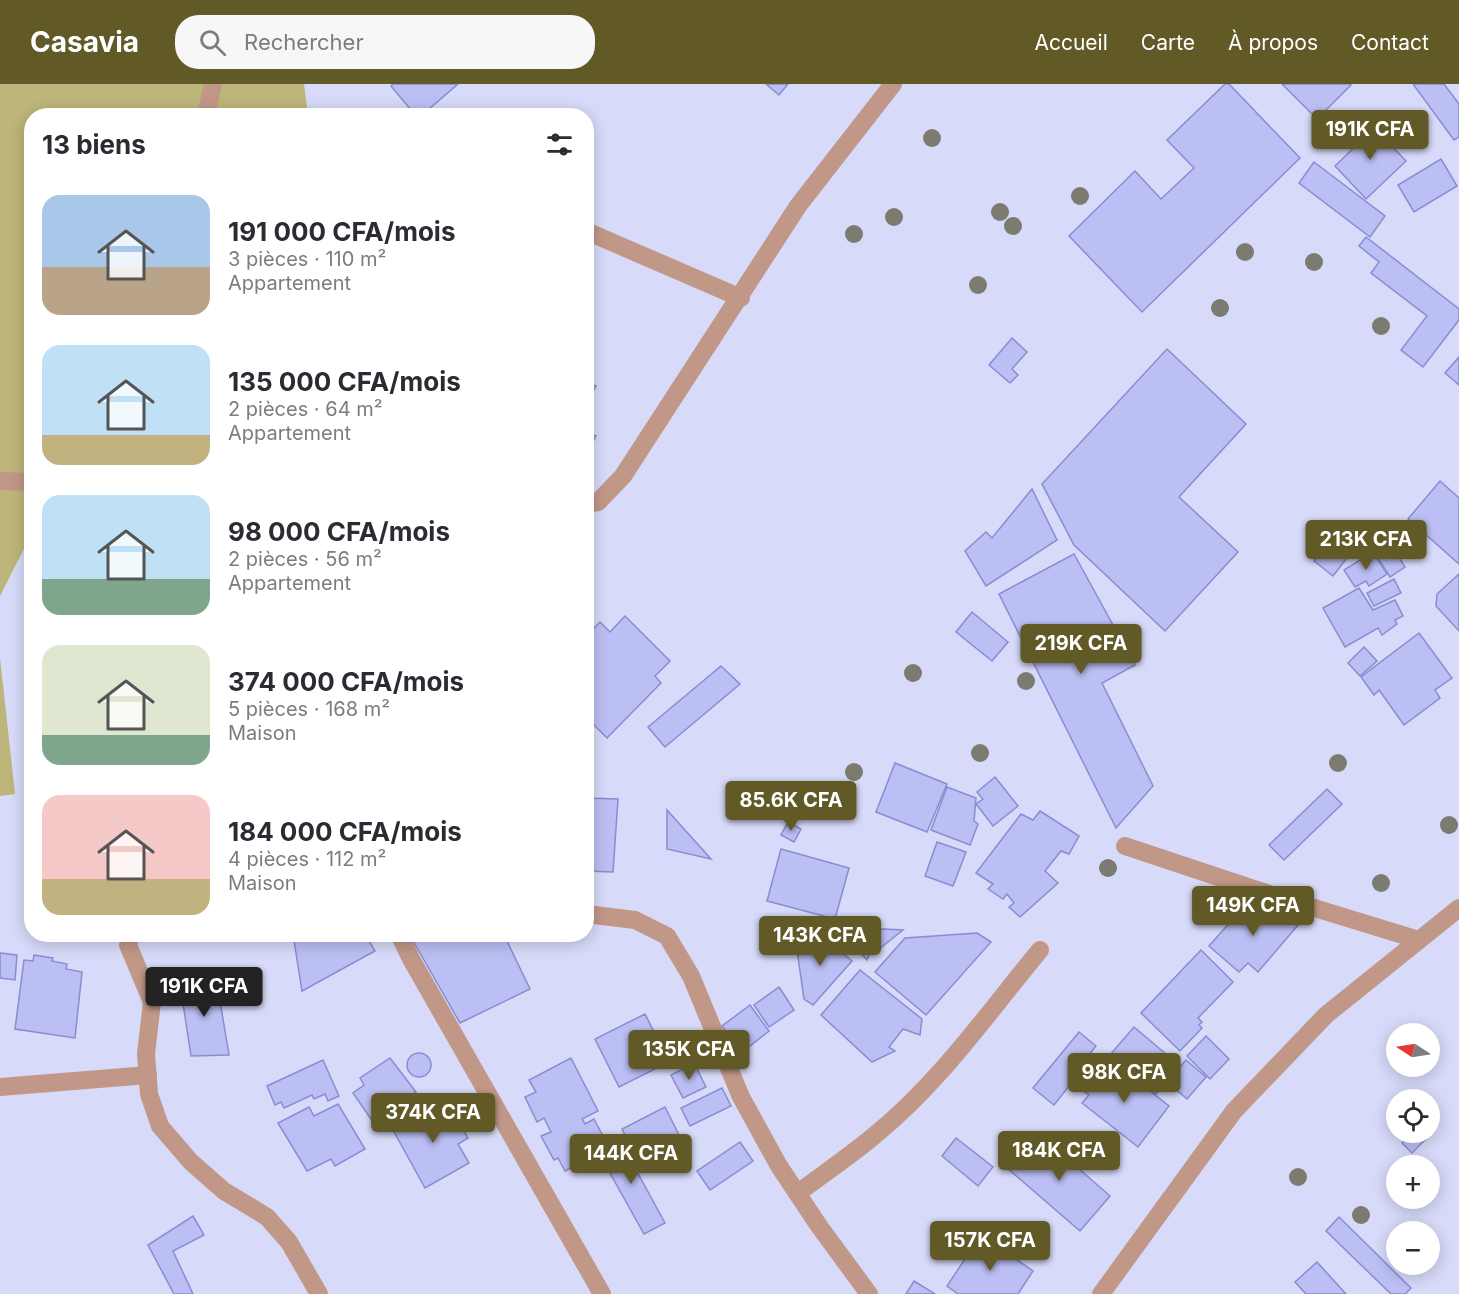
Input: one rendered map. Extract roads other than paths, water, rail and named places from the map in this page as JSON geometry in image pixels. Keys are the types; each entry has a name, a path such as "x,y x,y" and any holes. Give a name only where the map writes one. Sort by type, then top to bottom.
{"street":[{"path":"208,108 213,84"},
{"path":"594,503 598,502 623,476 798,207 893,84"},
{"path":"594,234 741,297"},
{"path":"0,481 24,482"},
{"path":"1125,846 1272,895 1419,940"},
{"path":"1101,1294 1234,1111 1326,1015 1459,908"},
{"path":"594,915 635,920 668,936 691,976 741,1097 779,1166 869,1294"},
{"path":"129,942 152,1002 146,1054 149,1094 160,1126 191,1162 216,1184 267,1217 289,1242 319,1294"},
{"path":"403,942 602,1294"},
{"path":"798,1193 875,1136 908,1105 943,1068 1040,950"},
{"path":"0,1087 148,1075"}]}
